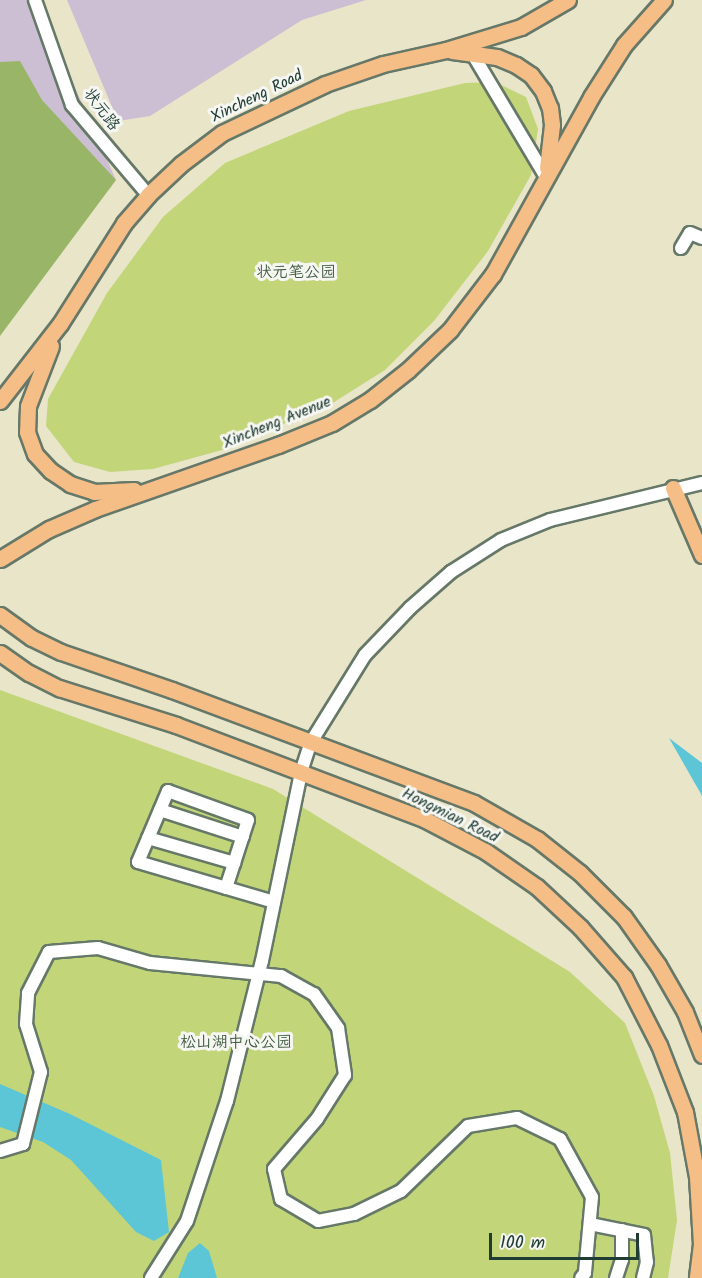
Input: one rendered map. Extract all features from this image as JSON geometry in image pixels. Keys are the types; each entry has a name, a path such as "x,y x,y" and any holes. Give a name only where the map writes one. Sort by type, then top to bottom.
{"main road":[{"name":"Xincheng Road","path":"0,401 60,324 96,263 124,223 148,195 181,164 222,133 280,103 383,64 446,50 521,27 568,0"},
{"name":"Xincheng Avenue","path":"0,559 49,529 96,509 278,445 332,423 370,400 408,370 450,330 493,274 546,177 624,45 664,0"},
{"path":"446,50 497,57 516,65 531,75 543,91 550,108 552,125 546,177"},
{"path":"60,324 28,406 27,432 35,454 51,471 70,484 94,492 128,491 162,485"},
{"path":"673,488 702,555"},
{"name":"Hongmian Road","path":"0,615 32,638 61,652 172,690 474,803 545,846 580,873 624,917 658,965 685,1012 702,1055"},
{"name":"Hongmian Road","path":"0,653 29,673 59,688 176,725 423,819 485,850 546,895 580,927 624,977 659,1046 685,1112 698,1177 701,1244 698,1278"}],"street":[{"name":"状元路","path":"35,0 72,105 148,195"},
{"path":"472,53 546,177"},
{"path":"681,248 690,233 702,238"},
{"path":"151,1278 187,1221 227,1101 259,975 301,772 311,742 365,655 410,608 451,572 501,540 550,520 673,488 702,483"},
{"path":"226,888 248,820 168,790 138,862 226,888 274,902"},
{"path":"160,810 243,837"},
{"path":"148,838 234,863"},
{"path":"0,1151 23,1144 41,1072 26,1024 28,993 49,952 98,948 150,963 281,976 314,994 338,1028 345,1074 317,1119 274,1169 281,1199 318,1221 354,1214 401,1191 468,1126 517,1118 560,1139 592,1197 585,1273 582,1278"},
{"path":"590,1224 644,1235 647,1262 643,1278"},
{"path":"616,1278 622,1260 622,1230"}],"shaded area":[{"path":"0,0 36,0 116,180 0,325"},
{"path":"67,0 366,0 302,20 150,116 118,121"}],"green space":[{"path":"20,61 42,100 116,180 0,336 0,62"},
{"name":"状元笔公园","path":"495,82 526,97 538,129 531,175 488,251 434,321 385,370 331,404 222,450 153,469 110,472 74,462 46,426 48,399 107,293 163,217 225,163 349,111 465,83"},
{"name":"松山湖中心公园","path":"0,690 273,789 570,972 625,1023 654,1096 670,1153 677,1220 668,1278 0,1278"}],"water":[{"path":"669,738 702,763 702,797 701,794"},
{"path":"0,1084 70,1114 161,1160 169,1232 154,1241 136,1232 71,1160 43,1142 0,1127"},
{"path":"200,1243 209,1251 217,1278 178,1278 188,1253"}]}
